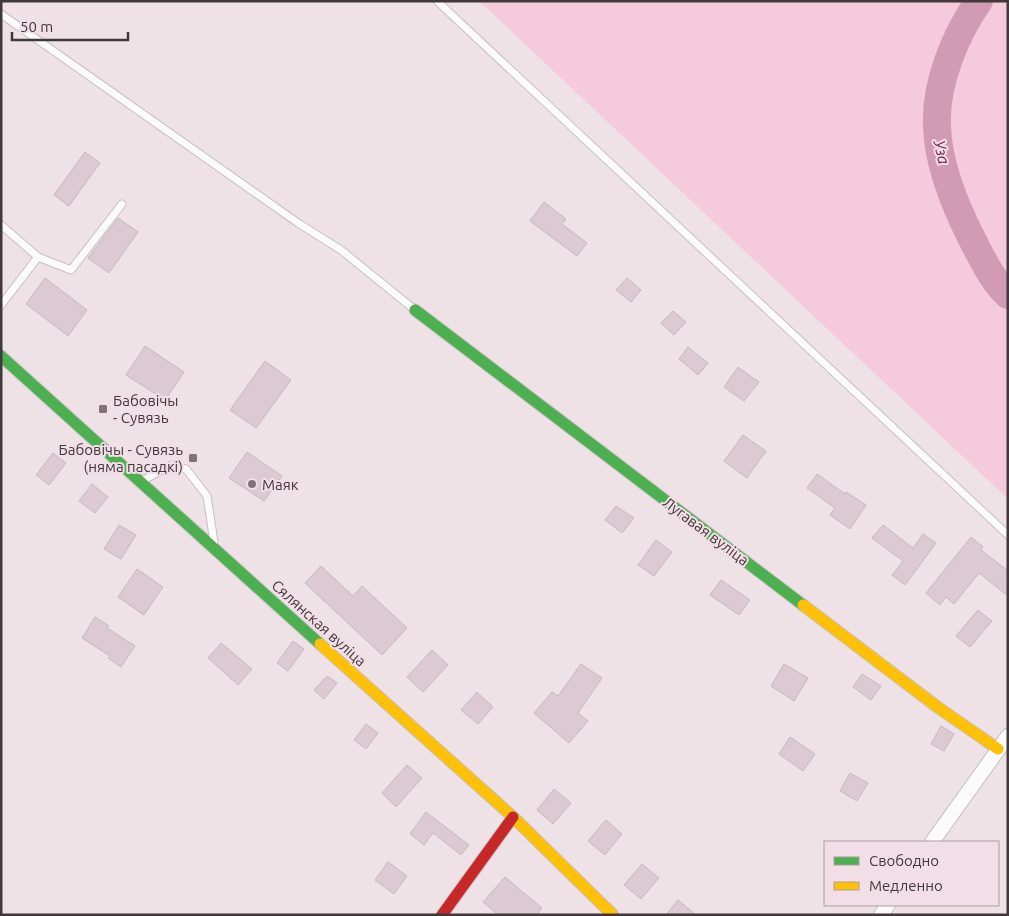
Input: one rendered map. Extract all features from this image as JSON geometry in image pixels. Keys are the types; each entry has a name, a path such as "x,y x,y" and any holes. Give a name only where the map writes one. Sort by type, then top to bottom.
{"street":[{"name":"Лугавая вуліца","path":"415,310 936,706 1004,743"},
{"name":"Сялянская вуліца","path":"1,356 513,817 614,915"},
{"path":"933,841 1004,743"},
{"path":"442,915 513,817"}],"lane":[{"path":"437,1 1008,535"},
{"path":"1,14 298,223 341,250 415,310"},
{"path":"1,225 38,258 71,270 122,204"},
{"path":"1,305 38,258"},
{"path":"142,482 171,464 186,470 207,496 216,550"}],"shaded area":[{"path":"479,1 968,1 947,36 935,67 927,110 927,139 931,164 954,223 973,262 988,287 1008,307 1008,499"},
{"path":"989,1 1008,1 1008,279 989,251 963,194 950,153 946,124 947,103 958,62 972,31"}],"building":[{"path":"85,152 100,163 69,206 54,195"},
{"path":"544,202 566,219 562,224 587,243 577,256 530,221"},
{"path":"118,218 138,232 109,273 88,258"},
{"path":"45,278 87,310 68,336 26,304"},
{"path":"627,278 641,290 631,302 616,290"},
{"path":"673,311 686,322 674,335 661,323"},
{"path":"145,346 184,372 165,400 126,375"},
{"path":"688,347 708,363 698,375 679,359"},
{"path":"265,361 291,380 256,428 230,410"},
{"path":"738,367 759,382 744,401 724,387"},
{"path":"743,435 766,451 747,478 724,461"},
{"path":"247,452 282,476 264,501 229,478"},
{"path":"53,453 66,463 49,485 36,475"},
{"path":"817,474 845,494 846,492 866,505 850,529 830,515 835,508 807,488"},
{"path":"92,484 108,497 95,513 79,501"},
{"path":"616,506 634,518 622,533 605,520"},
{"path":"119,525 136,535 121,559 104,549"},
{"path":"883,525 913,548 923,534 936,543 905,585 892,575 903,561 872,538"},
{"path":"971,537 983,547 981,550 1008,571 1008,596 979,573 954,604 946,597 940,605 926,593"},
{"path":"656,540 672,552 654,576 638,565"},
{"path":"321,566 353,596 362,586 407,628 382,655 305,583"},
{"path":"137,569 163,587 144,615 118,597"},
{"path":"721,580 750,600 739,615 710,595"},
{"path":"978,610 992,621 970,647 956,636"},
{"path":"95,617 109,626 107,628 135,646 121,667 108,658 110,656 82,638"},
{"path":"293,641 304,649 288,671 277,663"},
{"path":"221,643 252,669 238,685 208,658"},
{"path":"432,650 448,665 423,692 407,677"},
{"path":"581,664 602,678 578,713 588,721 569,743 534,713 552,692 558,696"},
{"path":"784,664 808,678 794,701 771,686"},
{"path":"862,674 881,686 871,700 853,687"},
{"path":"327,676 337,683 324,699 314,690"},
{"path":"477,692 493,707 478,724 461,710"},
{"path":"366,724 378,733 366,749 354,740"},
{"path":"941,726 954,734 944,751 931,744"},
{"path":"790,737 815,754 803,771 779,754"},
{"path":"407,765 422,778 396,807 382,793"},
{"path":"850,773 868,783 857,801 840,791"},
{"path":"554,789 571,803 553,824 537,810"},
{"path":"426,812 469,845 461,855 433,833 424,845 410,834"},
{"path":"606,820 622,834 605,855 588,841"},
{"path":"388,862 407,876 394,894 375,880"},
{"path":"642,864 659,878 641,899 624,885"},
{"path":"505,877 542,908 537,915 498,915 483,902"},
{"path":"678,900 696,915 666,915"}],"waterway":[{"name":"Уза","path":"979,1 962,29 943,77 937,110 938,141 944,170 960,214 988,270 1008,295"}],"traffic: fast":[{"path":"415,310 803,605"},
{"path":"1,356 320,644"}],"traffic: slow":[{"path":"803,605 936,706 998,749"},
{"path":"320,644 513,817 613,915"}],"traffic: jam":[{"path":"442,915 513,817"}],"place":[{"name":"Бабовічы - Сувязь","path":"103,409"},
{"name":"Бабовічы - Сувязь (няма пасадкі)","path":"193,458"},
{"name":"Маяк","path":"252,484"}]}
